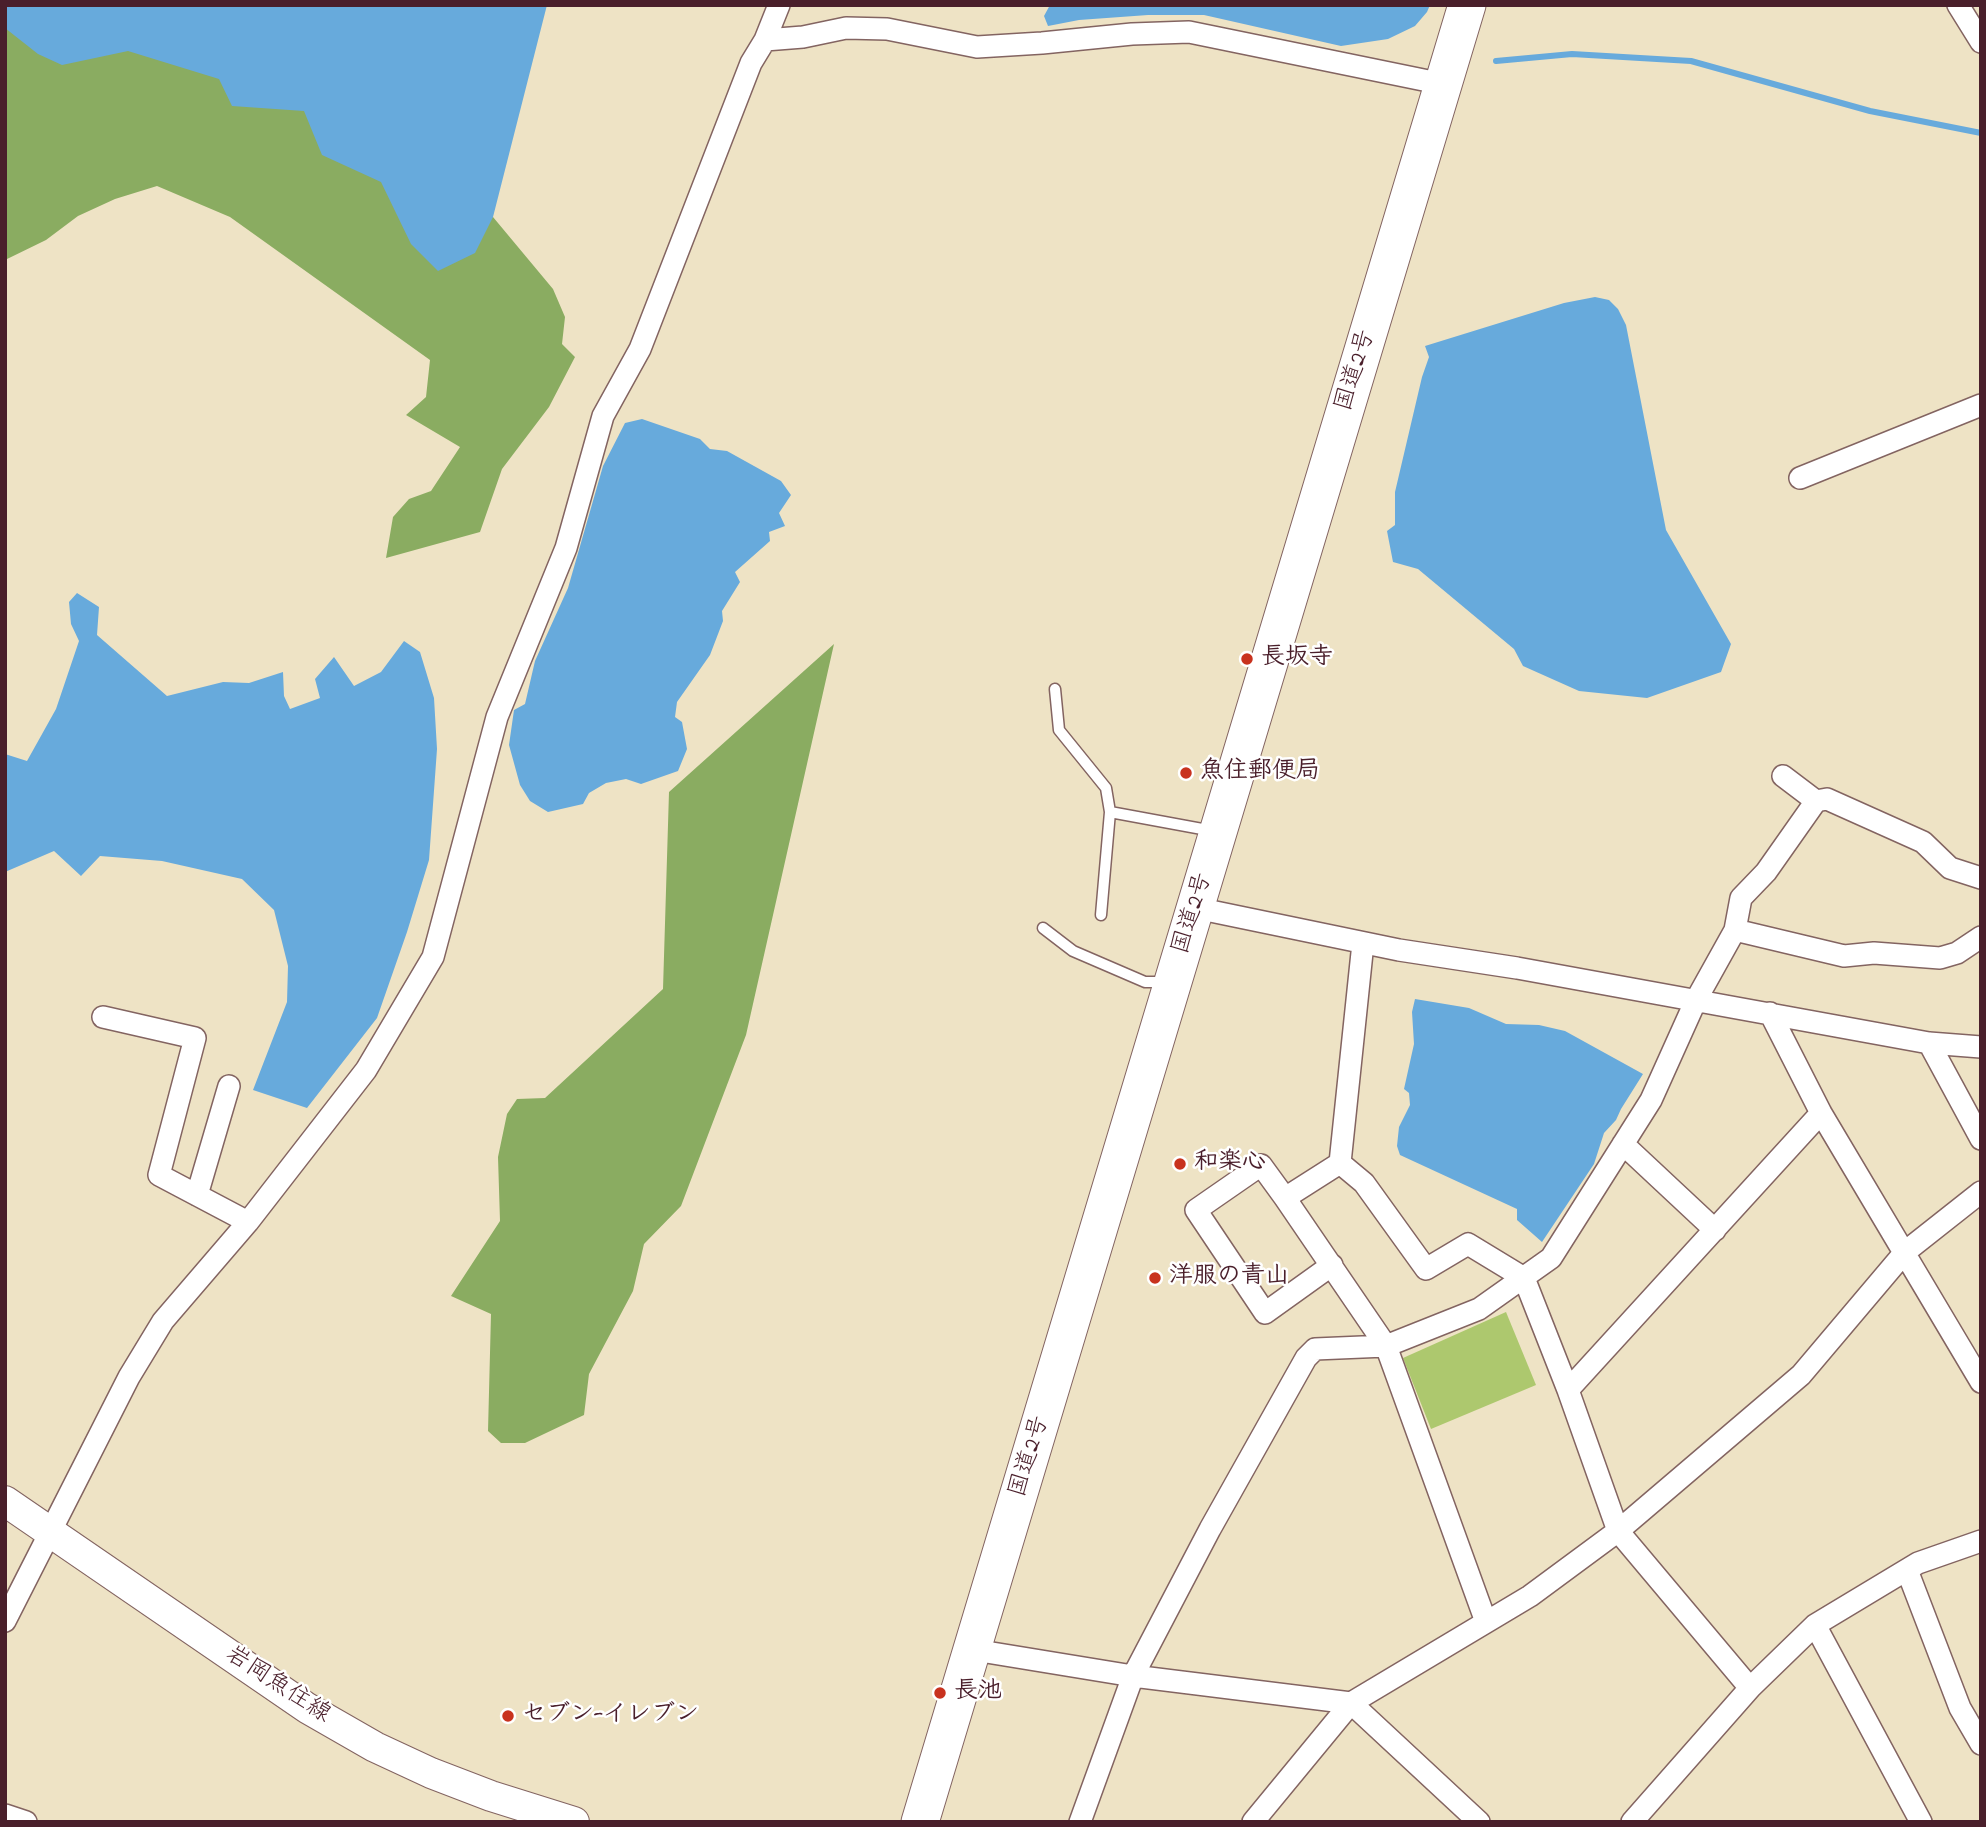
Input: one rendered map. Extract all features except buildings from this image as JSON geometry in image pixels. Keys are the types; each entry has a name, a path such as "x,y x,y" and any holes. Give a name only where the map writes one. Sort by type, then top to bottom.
{"highway":[{"name":"国道2号","path":"920,1822 974,1650 1467,5"}],"main road":[{"name":"岩岡魚住線","path":"5,1501 307,1708 375,1747 431,1773 491,1796 574,1822"}],"street":[{"path":"5,1621 129,1377 163,1321 248,1222 366,1070 433,957 497,717 566,548 603,416 640,349 751,62 765,40 779,5"},
{"path":"1958,5 1981,42"},
{"path":"765,40 803,37 846,27 887,29 978,47 1189,32 1443,84"},
{"path":"1800,478 1981,405"},
{"path":"1783,776 1816,801"},
{"path":"1080,1822 1133,1676 1210,1529 1306,1358 1315,1349 1330,1346 1386,1346 1479,1309 1551,1258 1651,1100 1696,1000 1735,930 1741,898 1766,872 1816,801 1827,799 1923,842 1950,868 1981,878"},
{"path":"1196,908 1399,950 1517,968 1929,1043 1981,1047"},
{"path":"1735,930 1844,956 1874,953 1940,958 1957,953 1981,937"},
{"path":"1340,1163 1363,943"},
{"path":"1770,1013 1821,1113 1981,1382"},
{"path":"103,1017 195,1038 159,1175 248,1222"},
{"path":"1929,1043 1981,1139"},
{"path":"197,1195 229,1086"},
{"path":"1568,1390 1821,1113"},
{"path":"1623,1144 1715,1230"},
{"path":"1284,1198 1340,1163"},
{"path":"1340,1163 1364,1183 1426,1269 1468,1244 1524,1278 1568,1390 1618,1531 1749,1688"},
{"path":"1332,1265 1265,1313 1196,1210 1261,1165 1332,1265 1386,1346 1486,1622"},
{"path":"1261,1819 1351,1703 1530,1596 1618,1531 1801,1376 1905,1252 1981,1192"},
{"path":"1632,1822 1749,1688 1815,1625 1918,1563 1981,1541"},
{"path":"1907,1570 1961,1708 1981,1744"},
{"path":"1815,1625 1921,1822"},
{"path":"974,1650 1133,1676 1351,1703 1479,1822"},
{"path":"5,1815 26,1822"}],"lane":[{"path":"1055,689 1059,730 1106,788 1110,812 1101,915"},
{"path":"1110,812 1219,832"},
{"path":"1043,928 1073,951 1144,982 1173,982"}],"green space":[{"path":"5,5 234,61 464,186 493,217 553,289 565,317 562,344 575,357 549,407 502,469 480,532 386,558 393,517 409,499 431,491 460,447 406,415 426,397 430,360 230,217 157,186 115,199 78,216 46,240 5,260"},
{"path":"834,644 746,1035 681,1206 644,1244 633,1291 589,1374 584,1415 525,1443 501,1443 488,1431 491,1314 451,1296 500,1221 498,1157 507,1114 517,1099 545,1098 663,989 669,792"},
{"path":"1506,1312 1536,1385 1431,1429 1403,1358"}],"water":[{"path":"5,5 547,5 493,217 475,253 438,271 411,244 381,182 322,155 304,111 232,106 219,79 128,51 62,65 38,54 5,28"},
{"path":"1050,5 1430,5 1415,26 1388,39 1341,46 1204,15 1148,15 1079,20 1048,26 1044,16"},
{"path":"1595,297 1609,300 1618,309 1626,325 1666,530 1731,644 1721,672 1647,698 1579,691 1523,666 1514,649 1418,569 1393,562 1387,531 1395,525 1395,492 1429,357 1425,346 1564,303"},
{"path":"642,419 700,439 710,449 727,451 781,481 791,495 779,513 785,526 769,532 770,541 735,572 740,582 722,611 723,621 710,655 677,702 675,717 682,722 687,749 678,771 641,784 626,779 606,783 589,793 583,804 548,812 530,801 520,785 509,745 514,710 525,704 535,661 568,588 603,466 625,423"},
{"path":"77,593 99,607 97,635 167,696 223,682 249,683 283,672 284,696 290,709 320,698 315,679 334,657 354,686 381,672 404,641 420,652 434,698 437,749 429,860 377,1018 307,1108 253,1090 287,1002 288,966 274,910 242,879 162,861 100,856 81,876 54,851 5,872 5,754 27,761 56,709 79,641 71,624 69,602"},
{"path":"1415,999 1469,1008 1506,1024 1539,1025 1565,1031 1643,1074 1616,1120 1604,1133 1594,1164 1542,1242 1517,1220 1517,1209 1400,1155 1397,1146 1399,1127 1410,1105 1409,1093 1404,1089 1414,1044 1412,1012"}],"waterway":[{"path":"1496,61 1572,54 1691,61 1870,111 1981,133"}],"place":[{"name":"長坂寺","path":"1247,659"},
{"name":"魚住郵便局","path":"1186,773"},
{"name":"和楽心","path":"1180,1164"},
{"name":"洋服の青山","path":"1155,1278"},
{"name":"長池","path":"940,1693"},
{"name":"セブン-イレブン","path":"508,1716"}]}
